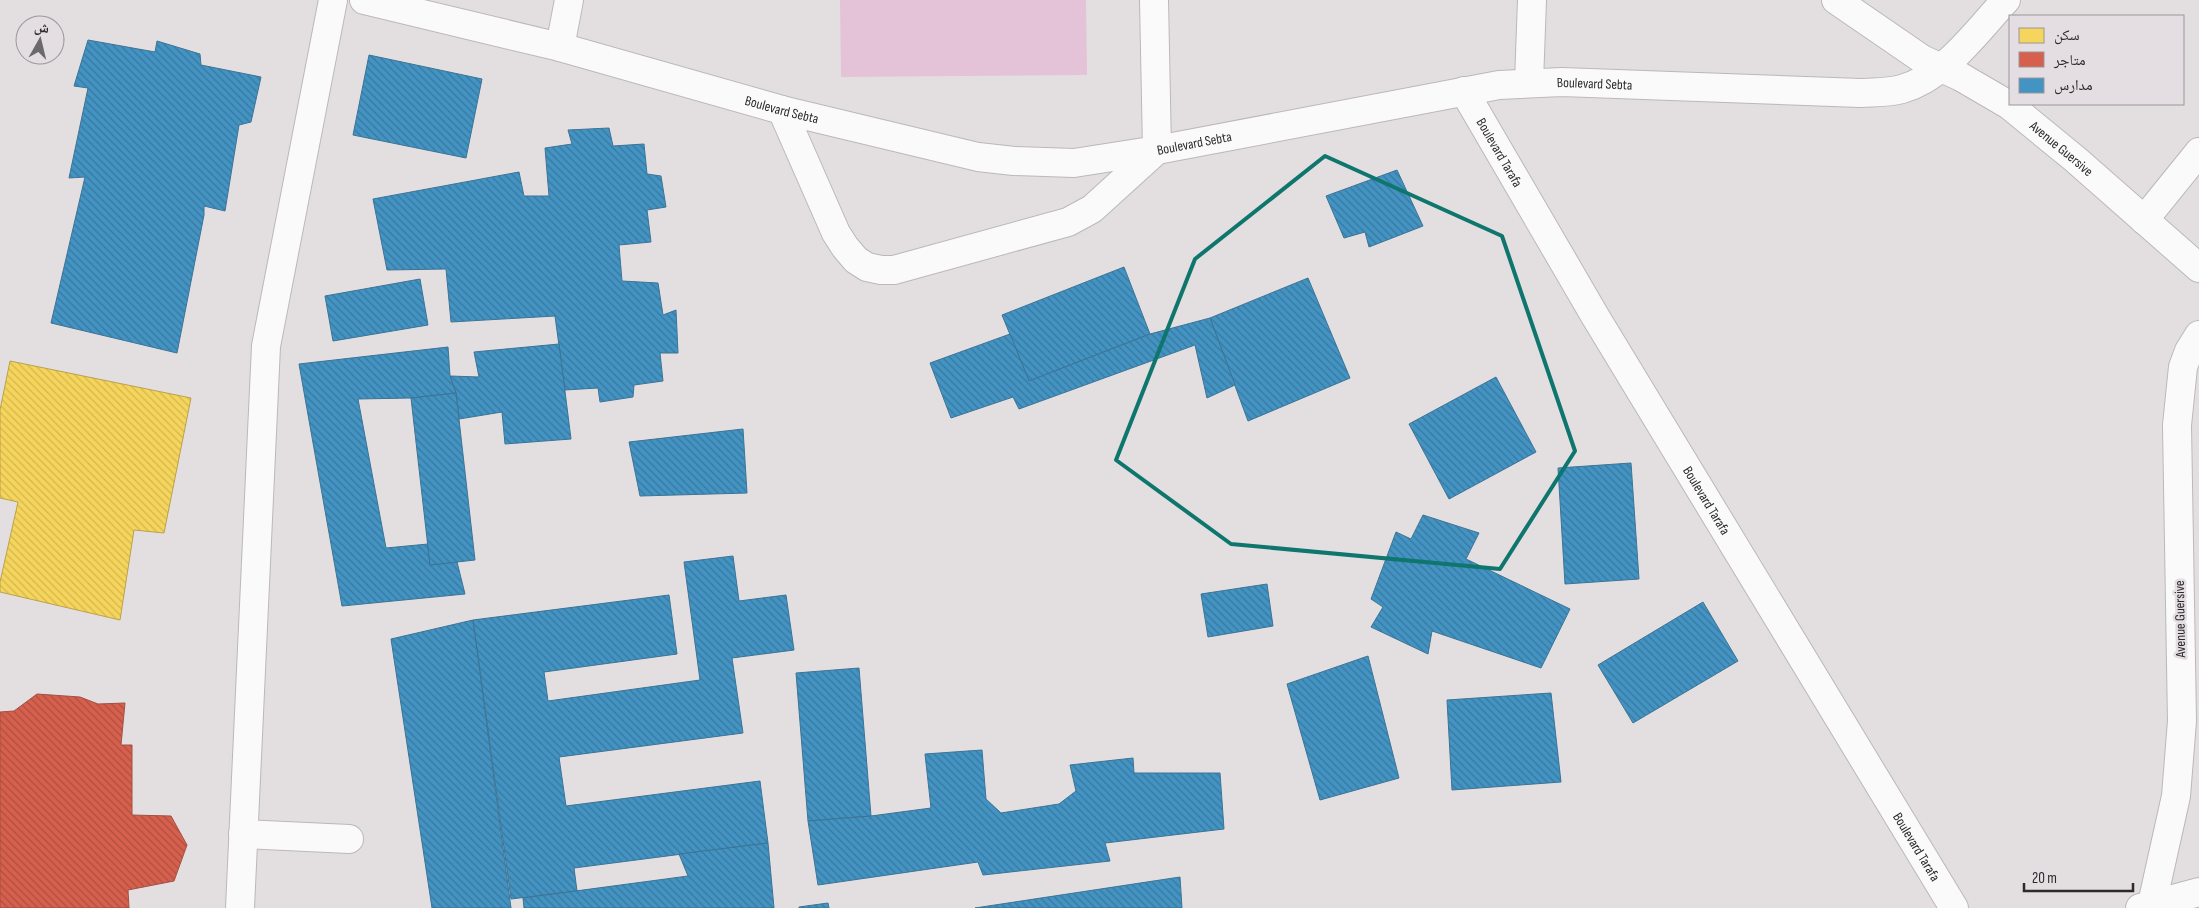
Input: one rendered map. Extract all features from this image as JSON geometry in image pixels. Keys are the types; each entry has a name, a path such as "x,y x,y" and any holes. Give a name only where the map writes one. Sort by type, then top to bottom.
{"street":[{"path":"240,908 266,346 332,0"},
{"name":"Boulevard Sebta","path":"364,0 560,47 782,110 978,157 1014,161 1074,162 1157,150 1464,91 1529,82 1868,93 1901,90 1918,83 1940,68 2006,0"},
{"path":"560,47 569,0"},
{"path":"782,110 836,233 845,247 862,263 881,270 894,270 1068,222 1079,217 1157,150 1154,0"},
{"path":"1529,82 1532,0"},
{"name":"Avenue Guersive","path":"1836,0 1898,44 2009,106 2075,158 2199,268"},
{"name":"Boulevard Tarafa","path":"1464,91 1595,316 1954,908"},
{"path":"2144,220 2199,152"},
{"name":"Avenue Guersive","path":"2146,906 2176,796 2190,720 2177,424 2183,367 2189,351 2199,335"},
{"path":"243,834 349,839"},
{"path":"2146,906 2199,892"}],"highlighted area":[{"path":"1325,156 1502,236 1575,451 1500,569 1231,544 1116,460 1195,259"}],"shaded area":[{"path":"840,0 1086,0 1087,75 841,77"}],"building: سكن":[{"path":"10,361 191,398 164,533 134,530 120,620 0,592 0,582 18,502 0,498 0,410"}],"building: متاجر":[{"path":"37,694 80,697 98,704 125,703 121,745 132,745 132,815 171,816 187,845 174,881 128,890 129,908 0,908 0,712 14,711"}],"building: مدارس":[{"path":"88,40 155,52 157,41 200,54 201,65 261,77 251,122 239,125 225,211 204,206 204,215 177,353 51,323 85,177 69,178 88,88 74,86"},
{"path":"369,55 482,79 466,158 353,135"},
{"path":"609,128 613,146 644,144 647,174 661,176 666,207 647,210 651,242 619,245 622,281 658,283 663,315 676,310 678,353 660,353 663,381 634,385 633,397 600,402 598,388 565,390 555,316 451,322 446,269 387,270 373,199 519,172 524,196 549,196 545,148 572,144 568,130"},
{"path":"1397,170 1423,226 1369,247 1365,232 1344,238 1326,196"},
{"path":"1124,267 1150,334 1029,381 1002,315"},
{"path":"1308,278 1350,378 1248,421 1210,318"},
{"path":"420,279 428,325 333,341 325,296"},
{"path":"1210,318 1235,385 1207,398 1195,345 1019,409 1013,397 951,418 930,363 1010,334 1029,381 1150,334"},
{"path":"559,344 571,439 505,444 502,412 459,419 456,393 450,376 479,377 474,352"},
{"path":"448,347 450,376 456,393 411,398 358,399 386,548 428,544 430,565 457,562 465,594 342,606 299,364"},
{"path":"1496,377 1536,452 1449,499 1409,424"},
{"path":"456,393 475,560 430,565 411,398"},
{"path":"743,429 747,493 640,496 629,442"},
{"path":"1631,463 1639,579 1565,584 1558,468"},
{"path":"1423,515 1479,533 1466,559 1570,609 1541,668 1432,631 1428,654 1371,627 1383,607 1371,599 1396,532 1411,539"},
{"path":"733,556 739,601 786,595 794,650 732,658 743,733 559,757 566,806 760,781 768,843 574,868 577,891 511,899 473,620 669,595 677,654 544,672 548,701 700,680 684,562"},
{"path":"1267,584 1273,626 1208,637 1201,594"},
{"path":"1703,602 1738,661 1633,723 1598,665"},
{"path":"473,620 511,908 432,908 391,639"},
{"path":"1368,656 1399,778 1320,800 1287,684"},
{"path":"859,668 871,816 808,821 796,673"},
{"path":"1551,693 1561,782 1452,790 1447,700"},
{"path":"982,750 986,799 1001,813 1059,804 1076,791 1070,765 1133,758 1134,773 1220,773 1224,829 1105,843 1110,861 983,875 978,862 818,885 808,821 871,816 931,808 925,754"},
{"path":"768,843 774,908 524,908 523,898 688,876 679,854"},
{"path":"1180,877 1182,908 975,908"},
{"path":"828,903 829,908 799,908 799,907"}]}
